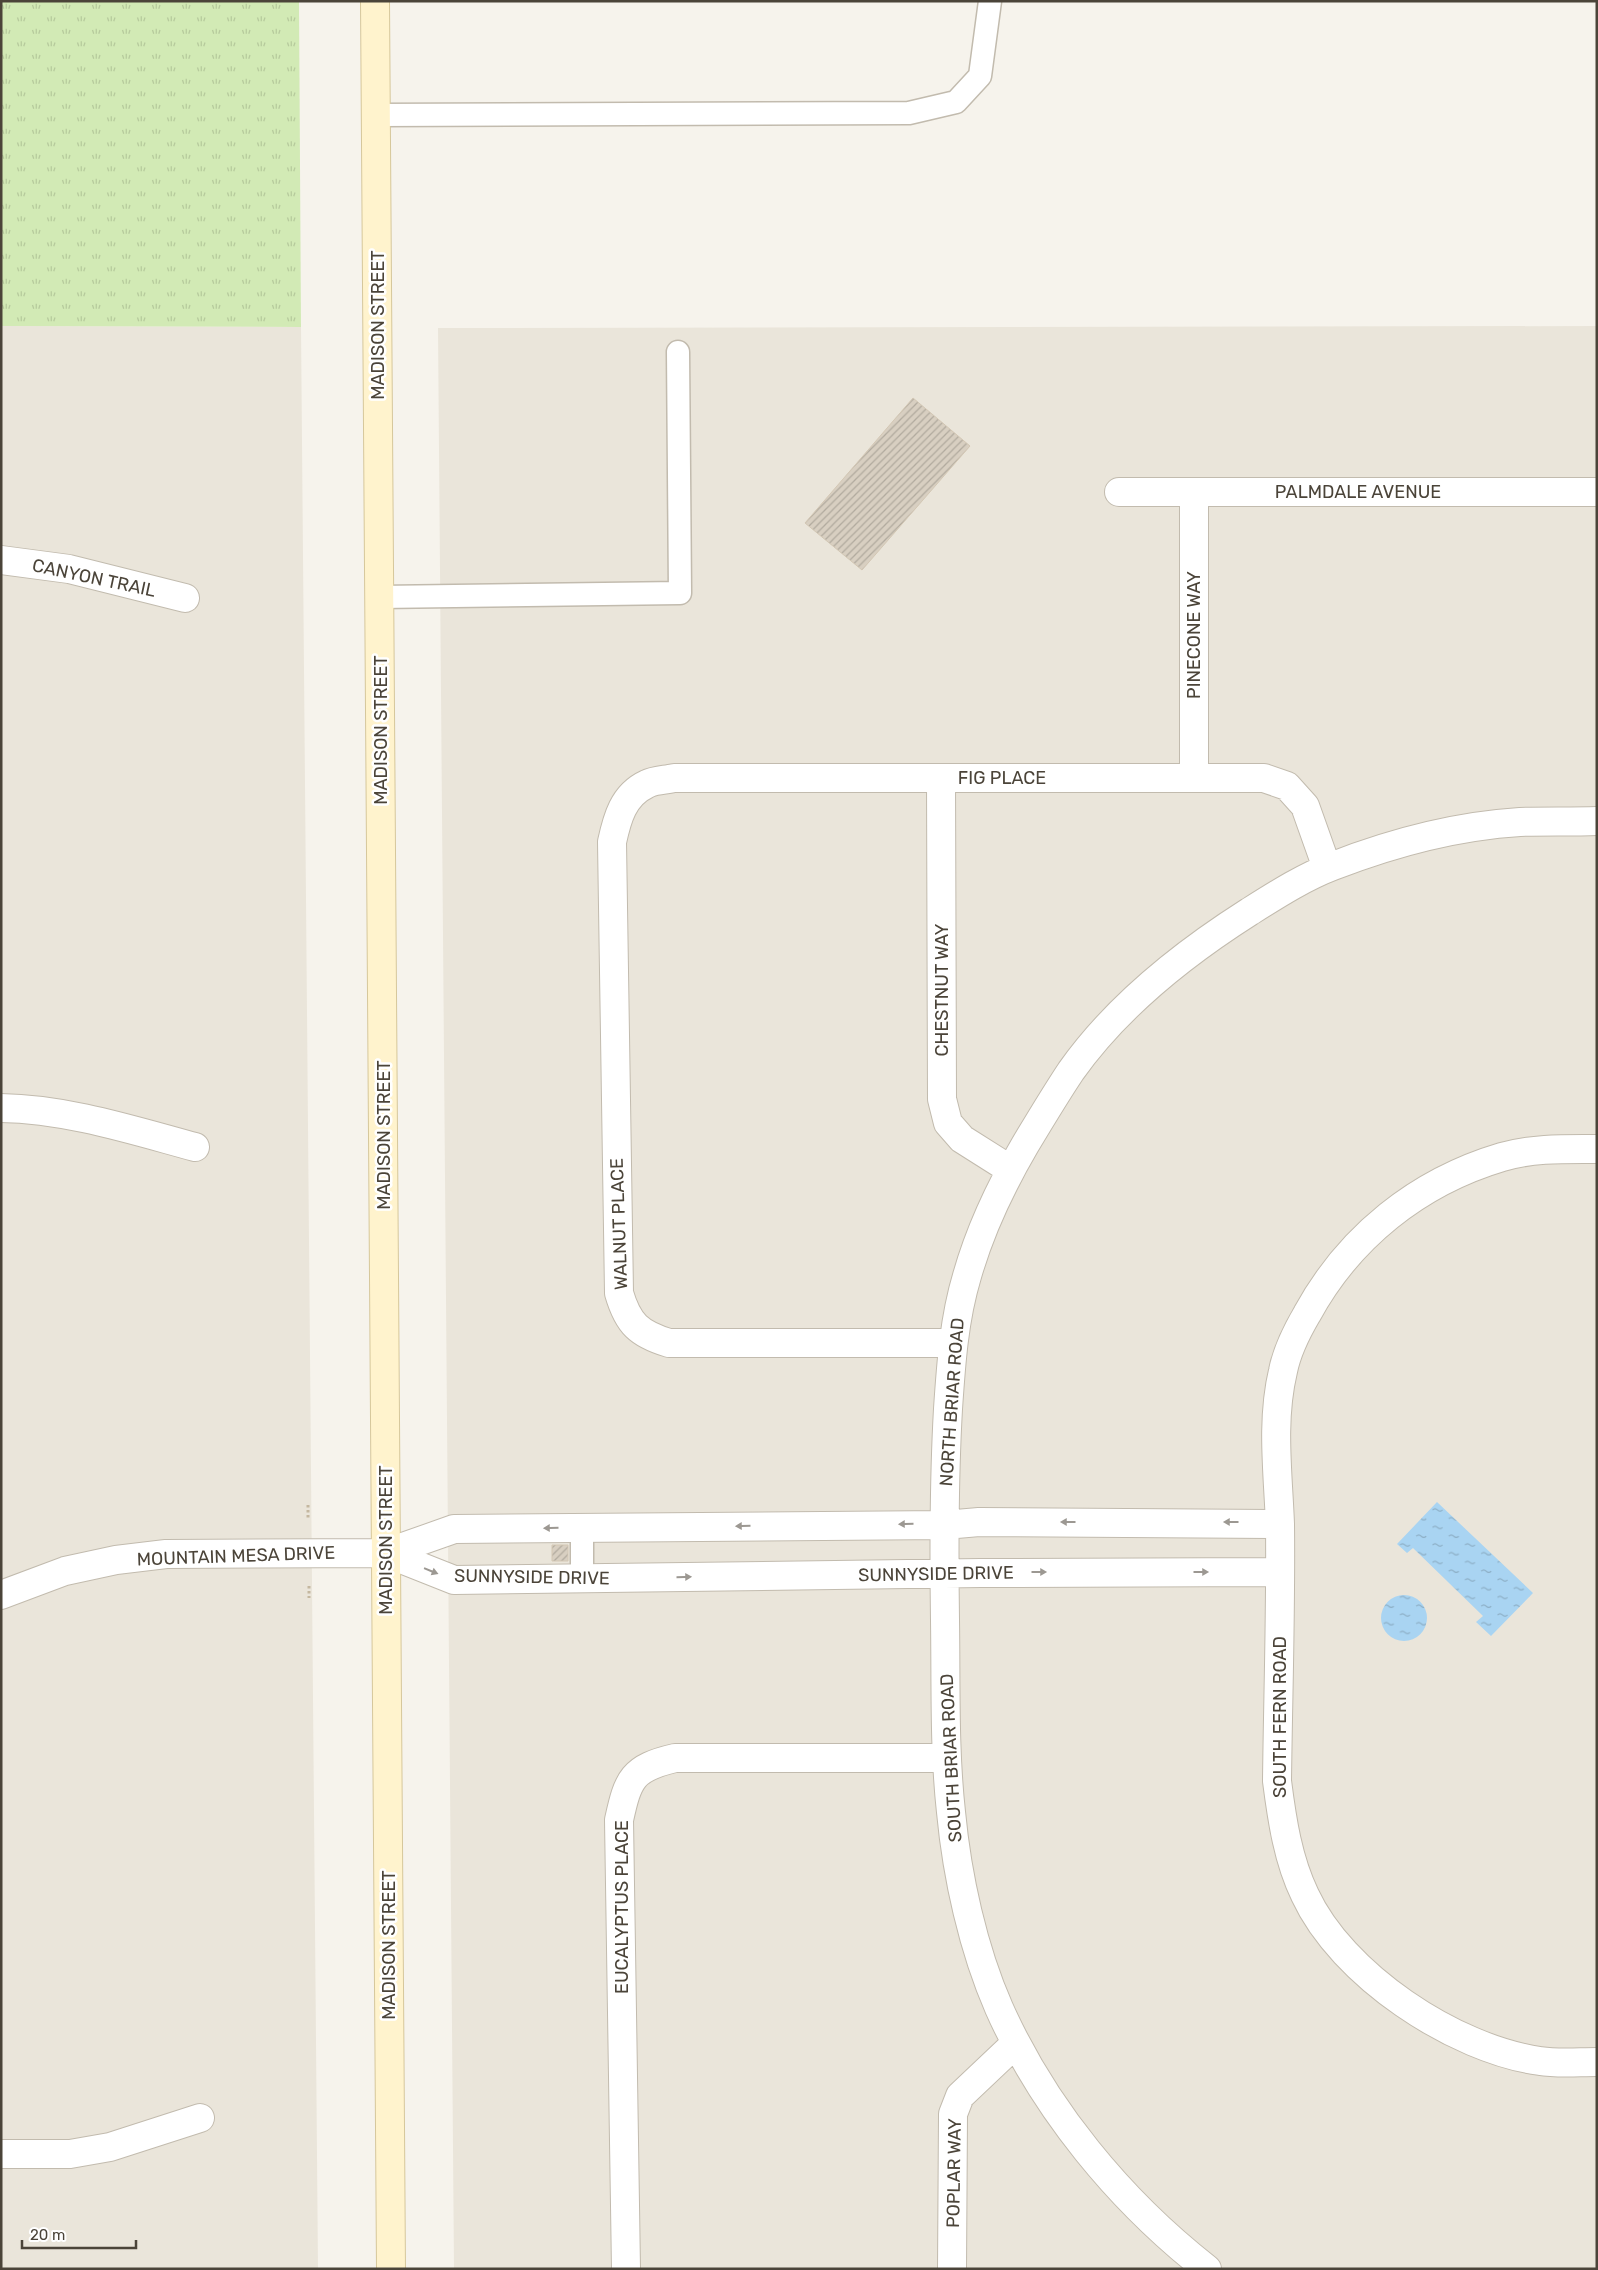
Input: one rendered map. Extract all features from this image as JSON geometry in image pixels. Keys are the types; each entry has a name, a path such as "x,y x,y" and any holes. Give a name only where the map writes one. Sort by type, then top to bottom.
{"main road":[{"name":"MADISON STREET","path":"375,1 392,2269"}],"street":[{"name":"PALMDALE AVENUE","path":"1119,492 1597,492"},
{"name":"PINECONE WAY","path":"1194,492 1194,778"},
{"name":"CANYON TRAIL","path":"1,560 69,569 186,598"},
{"name":"FIG PLACE","path":"628,798 647,783 674,778 1264,778 1287,786 1305,806 1327,868"},
{"name":"CHESTNUT WAY","path":"941,778 942,1099 948,1123 962,1139 1011,1170"},
{"name":"WALNUT PLACE","path":"628,798 618,817 612,842 619,1293 625,1313 636,1328 650,1338 669,1343 953,1343"},
{"name":"NORTH BRIAR ROAD","path":"945,1525 947,1428 953,1343 966,1276 979,1240 1011,1170 1073,1068 1117,1018 1194,949 1278,893 1327,868 1421,838 1471,828 1515,822 1597,821"},
{"path":"1,1108 23,1108 78,1116 195,1147"},
{"name":"SOUTH FERN ROAD","path":"1597,1149 1533,1151 1504,1157 1462,1170 1425,1190 1386,1216 1353,1246 1322,1286 1298,1329 1283,1368 1276,1403 1280,1524 1277,1781 1282,1819 1290,1856 1305,1896 1325,1928 1352,1959 1387,1990 1420,2014 1452,2033 1483,2046 1540,2061 1597,2062"},
{"path":"386,1553 454,1529 945,1525 979,1522 1280,1524"},
{"name":"SOUTH BRIAR ROAD","path":"945,1525 947,1758 951,1814 968,1913 998,2004 1016,2043 1046,2094 1119,2188 1160,2229 1206,2269"},
{"name":"SUNNYSIDE DRIVE","path":"386,1553 454,1580 1280,1572"},
{"name":"MOUNTAIN MESA DRIVE","path":"1,1595 65,1571 116,1560 157,1555 386,1553"},
{"name":"EUCALYPTUS PLACE","path":"626,2269 619,1820 624,1796 632,1777 653,1763 675,1758 947,1758"},
{"name":"POPLAR WAY","path":"952,2269 953,2114 960,2096 1016,2043"},
{"path":"1,2154 70,2154 110,2147 200,2118"}],"lane":[{"path":"377,116 909,113 956,102 980,76 990,1"},
{"path":"380,597 680,593 678,352"},
{"path":"582,1527 582,1578"}],"shaded area":[{"path":"1,326 301,327 318,2269 1,2269"},
{"path":"1597,326 1597,2269 454,2269 438,328"}],"green space":[{"path":"1,1 299,1 301,327 1,326"}],"water":[{"path":"1437,1502 1533,1593 1491,1636 1476,1622 1483,1616 1413,1548 1407,1553 1397,1544"},
{"path":"1399,1595 1409,1595 1423,1605 1427,1618 1423,1631 1417,1637 1409,1641 1399,1641 1385,1631 1381,1623 1381,1613 1391,1599"}],"building":[{"path":"913,398 970,446 862,570 805,523"},
{"path":"552,1545 568,1545 568,1561 552,1561"}]}
